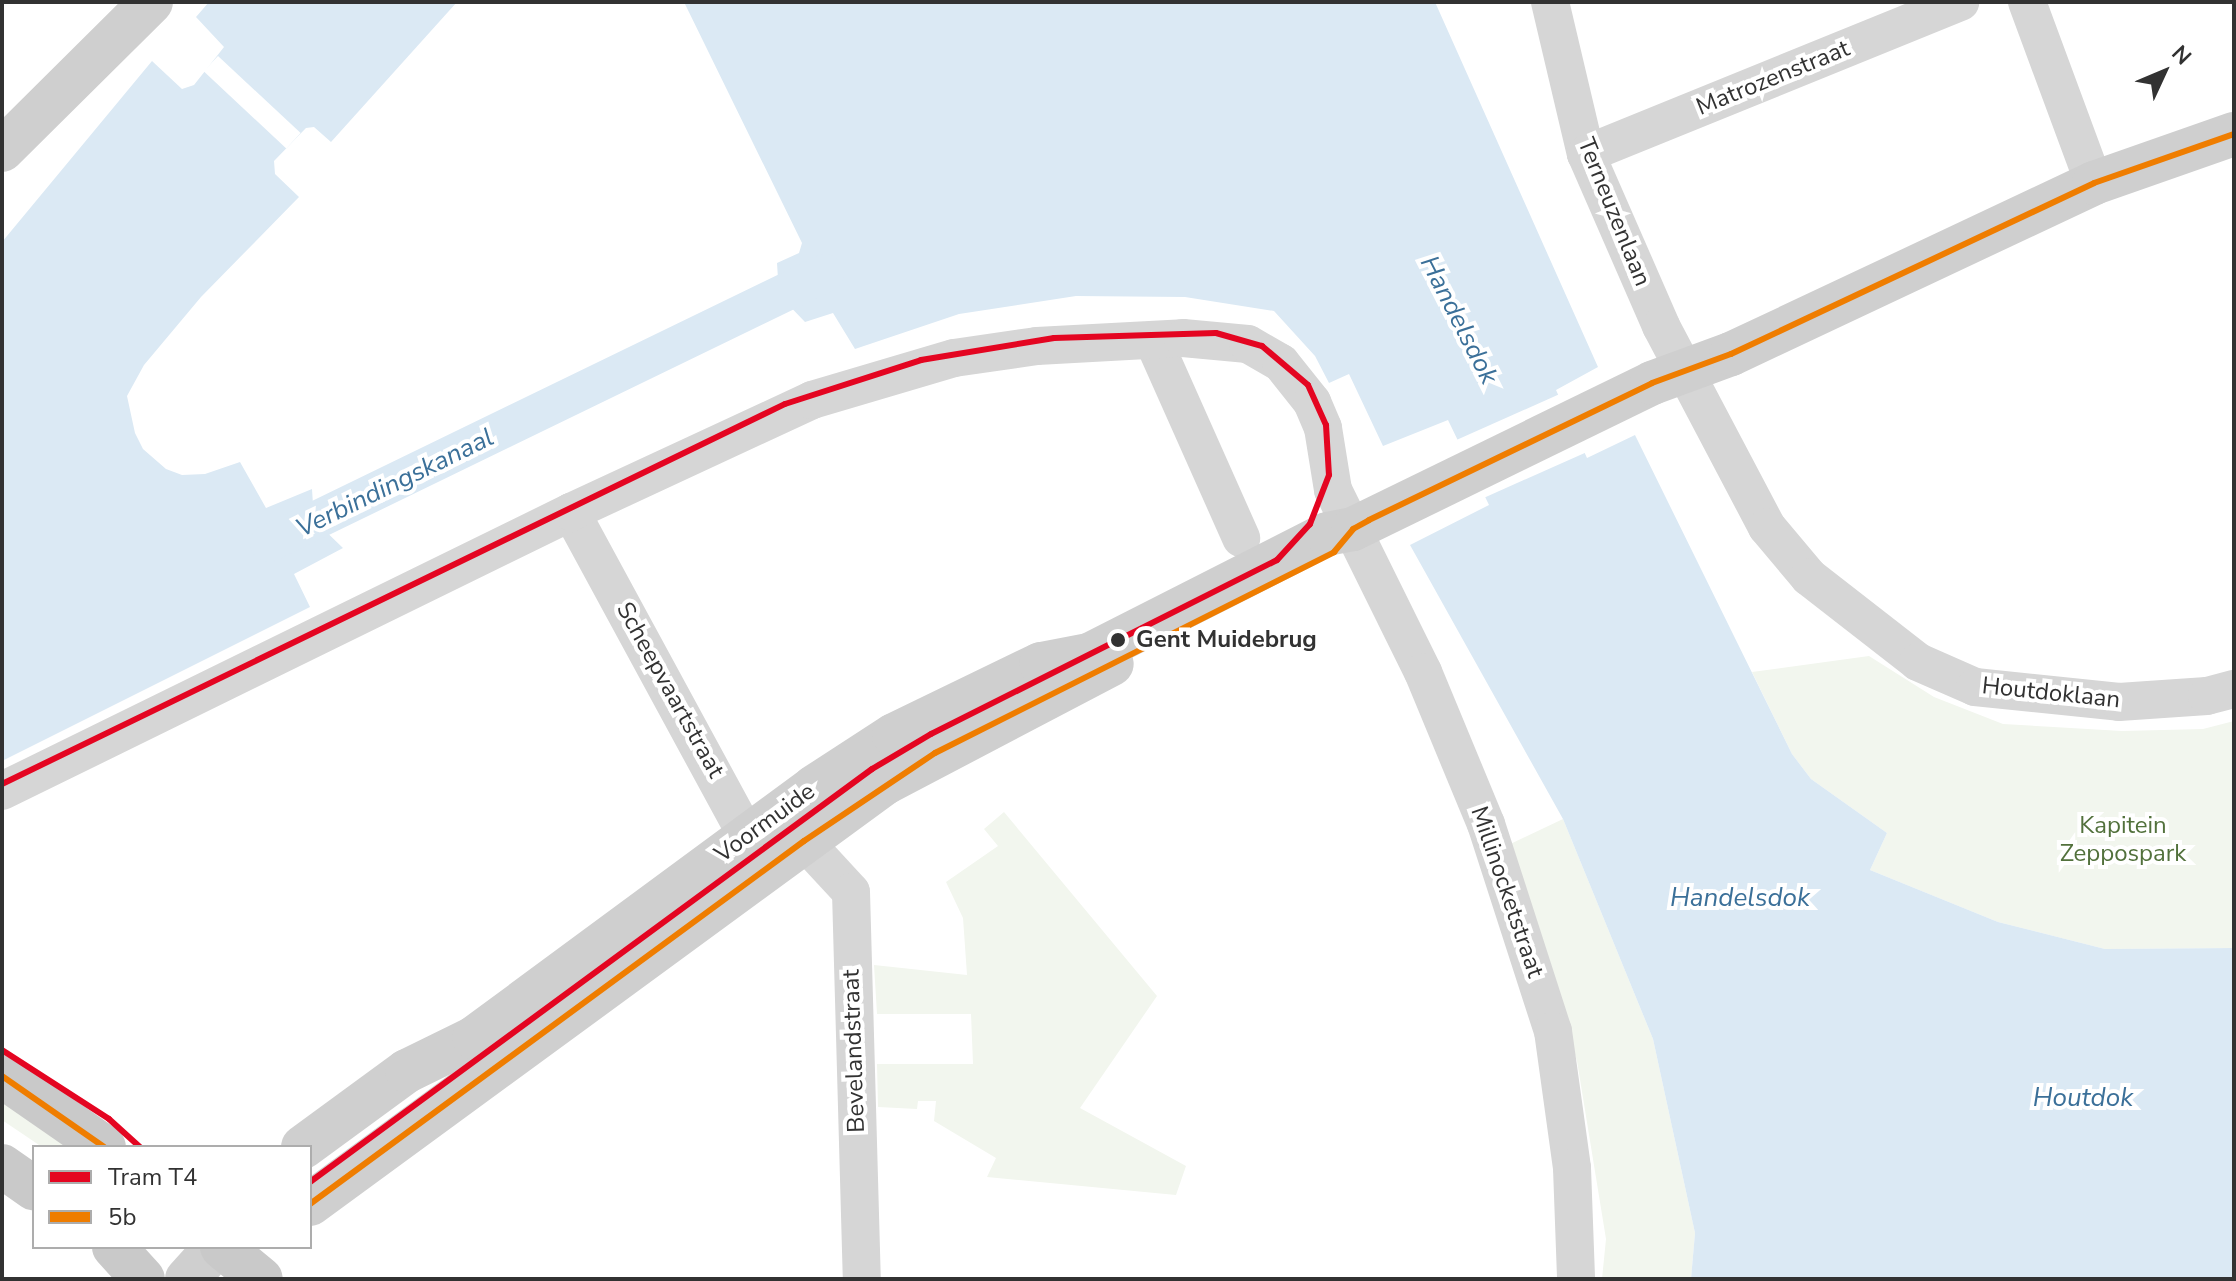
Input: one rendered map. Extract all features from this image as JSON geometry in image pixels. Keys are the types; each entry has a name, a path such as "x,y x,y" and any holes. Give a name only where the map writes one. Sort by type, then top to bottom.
{"main road":[{"path":"2,1076 101,1145"},
{"path":"114,1249 143,1279"},
{"path":"224,1249 261,1279"}],"street":[{"path":"2,150 151,2"},
{"name":"Terneuzenlaan","path":"1550,2 1586,154 1681,370"},
{"name":"Matrozenstraat","path":"1586,154 1960,2"},
{"path":"2027,2 2094,183"},
{"name":"Voormuide","path":"306,1145 407,1071 474,1038 774,848 924,759 1334,552 1361,524 1681,370 1731,354 2094,183 2232,138"},
{"name":"Millinocketstraat","path":"2,791 571,512 790,409 923,366 1047,345 1226,339 1281,363 1312,402 1323,428 1333,490 1361,524 1486,824 1553,1031 1572,1168 1576,1279"},
{"path":"1153,340 1241,538"},
{"name":"Houtdoklaan","path":"1681,370 1709,413 1767,527 1809,577 1918,662 1975,687 2047,697 2119,702 2207,696 2234,689"},
{"name":"Scheepvaartstraat","path":"571,512 774,848"},
{"name":"Voormuide","path":"312,1202 774,848"},
{"name":"Bevelandstraat","path":"774,848 851,892 862,1279"},
{"path":"113,1249 124,1279"},
{"path":"187,1279 214,1249"}],"green space":[{"name":"Kapitein Zeppospark","path":"1869,656 1934,697 2003,724 2122,731 2203,729 2234,721 2234,948 2105,949 1998,922 1870,870 1887,833 1811,779 1792,754 1752,672"},
{"path":"1004,812 1157,996 1080,1108 1186,1166 1176,1195 987,1177 996,1158 934,1121 936,1101 918,1101 917,1109 878,1107 877,1064 973,1064 971,1014 877,1014 874,965 967,975 963,918 946,882 998,846 984,829"},
{"path":"1563,819 1653,1039 1695,1233 1691,1279 1602,1279 1606,1239 1577,1061 1504,847"},
{"path":"2,1101 66,1145 39,1145 2,1120"}],"water":[{"path":"209,2 457,2 331,142 314,127 306,128 274,161 275,174 299,197 201,297 144,365 127,396 135,433 143,449 166,469 182,475 205,474 240,462 266,508 312,489 314,520 343,548 294,574 310,607 2,761 2,242 152,61 182,89 194,85 224,47 196,17"},
{"path":"684,2 1435,2 1598,367 1556,390 1587,458 1635,435 1792,754 1811,779 1887,833 1870,870 1998,922 2105,949 2234,948 2234,1279 1691,1279 1695,1233 1653,1039 1563,819 1410,545 1489,505 1448,420 1383,446 1349,374 1329,383 1315,356 1274,311 1185,297 1076,296 959,314 855,349 833,313 805,322 779,295 777,263 799,253 802,243"}],"pier":[{"path":"218,56 301,133 286,148 204,71"},
{"path":"1562,393 1588,451 1480,499 1454,441"}],"waterway":[{"name":"Verbindingskanaal","path":"269,543 825,273"}],"tram line":[{"name":"T4","path":"2,784 785,404 921,360 1054,338 1216,333 1262,346 1308,385 1326,425 1329,475 1310,524 1277,560 931,734 872,769 312,1181"},
{"name":"T4","path":"2,1050 109,1119 138,1145"}],"transit line":[{"name":"5b","path":"312,1203 804,841 935,753 1334,552 1353,529 1369,520 1652,383 1731,354 2094,183 2234,134"},
{"name":"5b","path":"2,1076 101,1145"}],"place":[{"name":"Gent Muidebrug","path":"1118,640"}],"water label":[{"name":"Handelsdok","path":"1459,320"},
{"name":"Handelsdok","path":"1740,898"},
{"name":"Houtdok","path":"2083,1098"}]}
